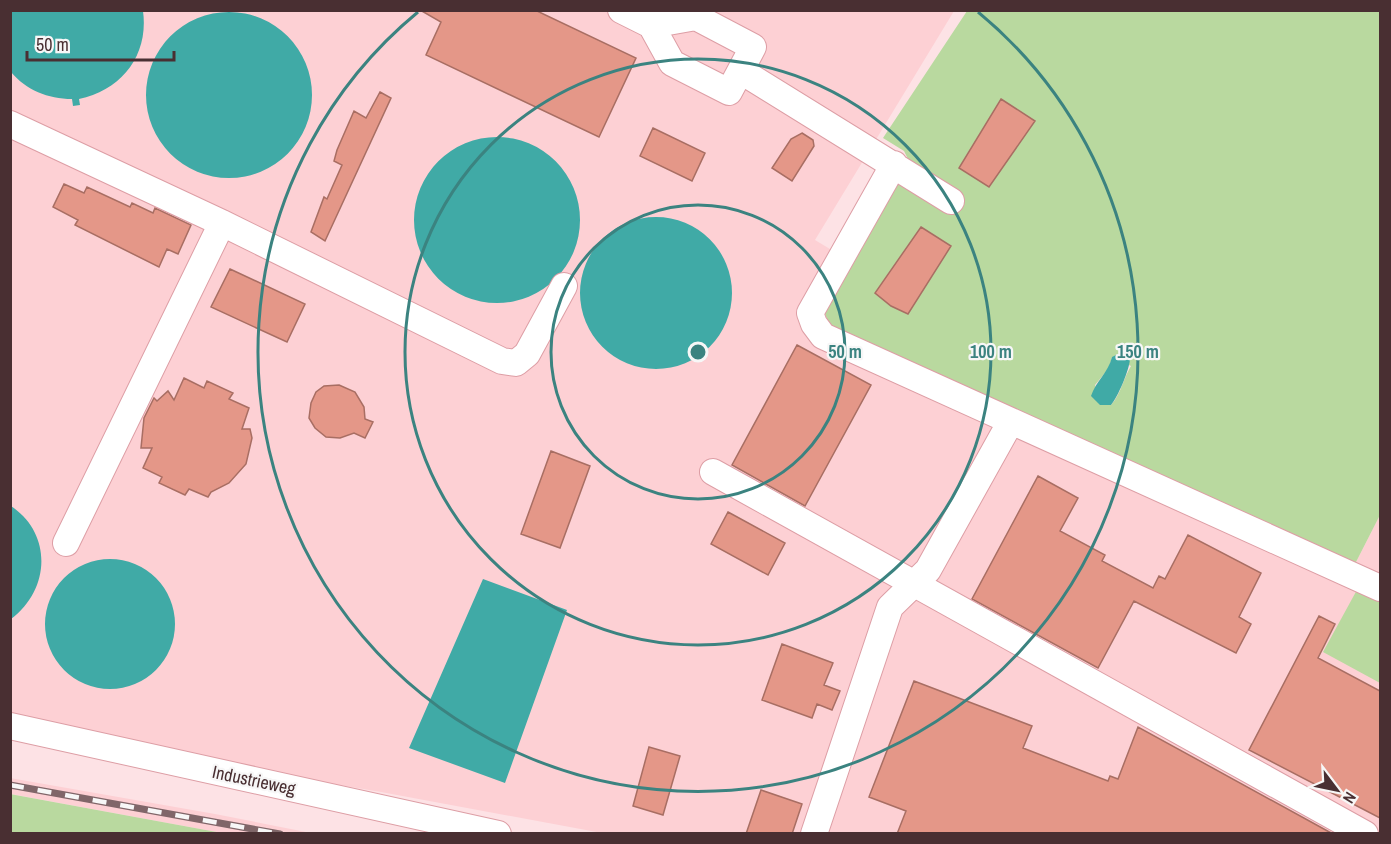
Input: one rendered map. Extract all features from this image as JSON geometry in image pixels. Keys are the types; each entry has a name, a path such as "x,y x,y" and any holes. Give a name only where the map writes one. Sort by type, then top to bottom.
{"street":[{"path":"621,10 651,25 672,63 729,92 753,47 696,17 651,25"},
{"path":"741,71 951,201"},
{"path":"10,124 222,223 502,362 516,363 527,354 564,286"},
{"path":"894,164 810,313 814,324 823,336 1380,588"},
{"path":"66,543 222,223"},
{"path":"814,834 890,607 928,570 1011,421"},
{"path":"713,472 1365,834"},
{"name":"Industrieweg","path":"10,726 498,834"}],"shaded area":[{"path":"10,11 954,11 815,240 1355,564 1380,515 1380,833 602,833 381,792 11,729"},
{"path":"10,778 311,833 222,833 11,794"}],"green space":[{"path":"967,11 1380,11 1380,515 1355,564 830,326 825,314 826,302 910,163 904,151 883,138","holes":["1112,357 1131,366 1111,405 1100,405 1095,385 1109,368"]},
{"path":"1358,588 1380,598 1380,683 1323,652"},
{"path":"10,794 222,833 11,833"}],"water":[{"path":"10,11 143,11 142,42 137,56 120,79 108,88 79,99 80,105 73,106 72,99 38,92 23,84 11,72"},
{"path":"229,12 261,18 288,36 306,63 312,95 306,127 288,154 261,172 229,178 197,172 170,154 152,127 146,95 152,63 170,36 197,18"},
{"path":"497,137 529,143 556,161 574,188 580,220 574,252 556,279 529,297 497,303 465,297 438,279 420,252 414,220 420,188 438,161 465,143"},
{"path":"656,217 685,223 710,239 726,264 732,293 726,322 710,347 685,363 656,369 627,363 602,347 586,322 580,293 586,264 602,239 627,223"},
{"path":"1122,352 1130,356 1124,382 1111,405 1100,405 1091,396 1093,391 1108,368 1112,357"},
{"path":"11,506 25,518 34,531 40,546 41,562 39,578 33,593 24,607 11,619"},
{"path":"110,559 135,564 156,578 170,599 175,624 170,649 156,670 135,684 110,689 85,684 64,670 50,649 45,624 50,599 64,578 85,564"},
{"path":"483,579 567,610 505,783 409,748"}],"building":[{"path":"420,10 535,10 636,58 599,137 426,55 441,22"},
{"path":"380,92 391,98 325,241 311,232 324,197 327,199 342,165 334,161 337,150 354,111 366,118"},
{"path":"1001,99 1035,121 989,187 959,168"},
{"path":"653,128 705,153 692,181 640,156"},
{"path":"802,133 813,140 814,146 792,181 772,168 791,139"},
{"path":"64,184 84,193 87,187 130,207 132,203 153,213 155,208 191,225 178,254 167,249 159,267 75,225 78,220 53,207"},
{"path":"921,227 951,246 908,314 891,306 875,293"},
{"path":"230,269 305,304 287,342 211,307"},
{"path":"797,345 871,385 805,506 732,465"},
{"path":"184,378 204,388 207,381 233,393 229,399 249,408 242,429 250,429 252,438 246,464 229,483 211,492 208,497 189,489 185,495 159,483 162,477 143,468 152,448 141,448 144,418 154,398 157,401 168,391 174,400"},
{"path":"339,385 355,392 364,407 365,419 373,422 365,438 354,433 340,438 326,437 315,428 309,418 311,403 316,392 324,386"},
{"path":"551,451 590,466 560,548 521,534"},
{"path":"1038,476 1078,498 1060,531 1105,555 1102,561 1153,588 1159,576 1165,579 1188,535 1261,573 1239,617 1251,624 1236,653 1134,601 1098,668 972,599"},
{"path":"728,512 785,543 768,575 711,544"},
{"path":"1319,616 1335,624 1318,658 1380,691 1380,818 1249,750"},
{"path":"782,644 833,663 824,685 840,691 832,710 817,704 812,718 762,700"},
{"path":"914,681 1032,726 1023,748 1108,781 1110,776 1118,779 1138,727 1333,834 897,834 906,811 869,797"},
{"path":"649,747 680,756 663,815 633,806"},
{"path":"761,790 802,804 792,834 746,834"}],"railway":[{"path":"10,785 280,834"}]}
